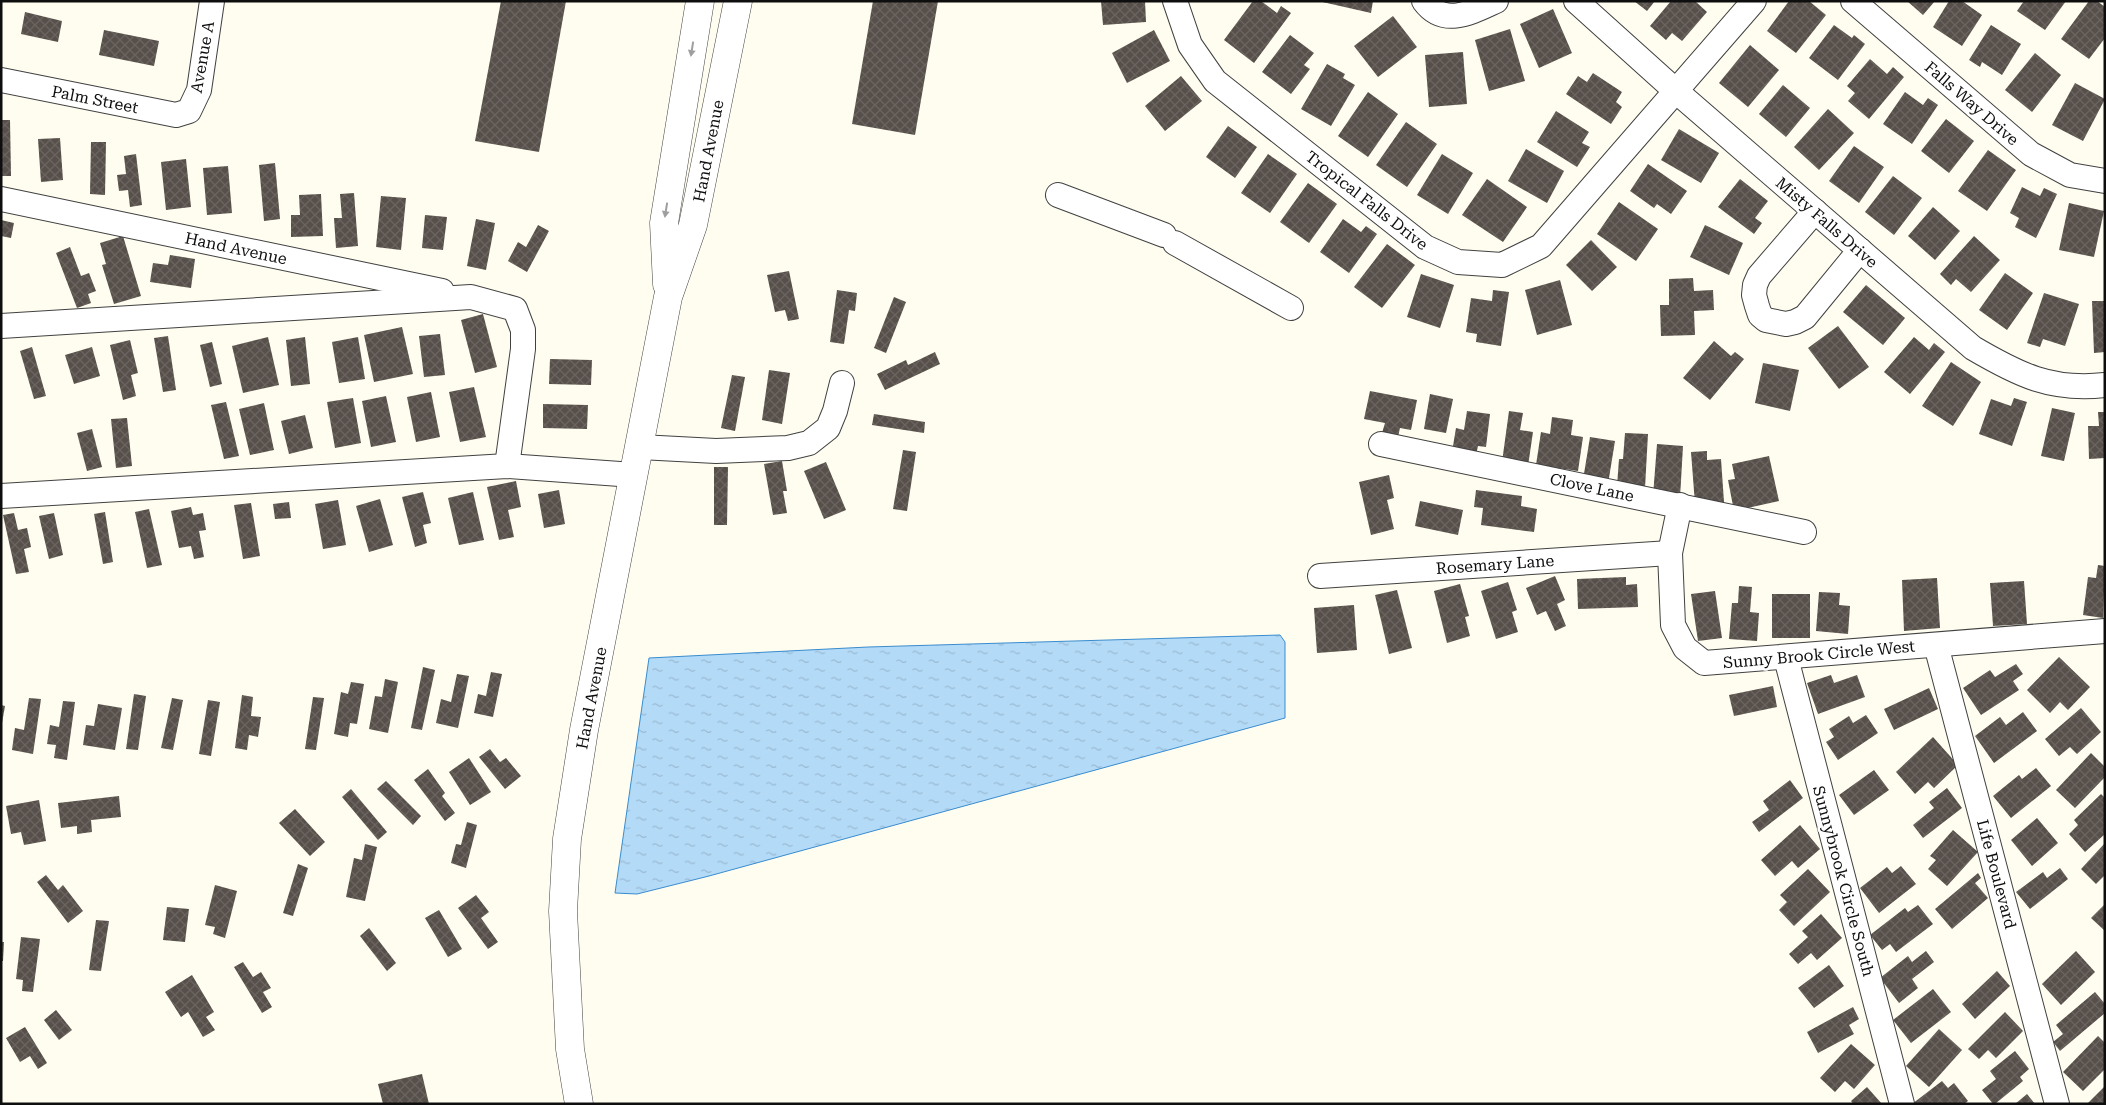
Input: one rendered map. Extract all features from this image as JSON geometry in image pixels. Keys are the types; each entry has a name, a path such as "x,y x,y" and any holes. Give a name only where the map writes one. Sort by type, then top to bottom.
{"street":[{"name":"Avenue A","path":"189,111 199,90 212,1"},
{"name":"Hand Avenue","path":"668,297 664,223 700,1"},
{"name":"Hand Avenue","path":"579,1104 570,1049 563,911 568,839 584,730 668,297 694,225 738,1"},
{"name":"Tropical Falls Drive","path":"1175,1 1190,46 1215,81 1425,248 1458,262 1502,265 1541,246 1754,1"},
{"path":"1424,1 1432,11 1443,16 1454,16 1468,14 1496,1"},
{"name":"Misty Falls Drive","path":"1576,1 1676,92 1973,348 2011,371 2054,385 2105,385"},
{"name":"Falls Way Drive","path":"1853,1 2032,154 2070,174 2105,181"},
{"name":"Palm Street","path":"1,80 176,115 189,111"},
{"path":"1058,195 1170,239 1291,308"},
{"name":"Hand Avenue","path":"1,199 471,297 515,309 522,330 523,349 506,466"},
{"path":"1815,211 1759,276 1754,295 1760,315 1766,320 1786,324 1805,317 1860,250"},
{"path":"1,326 471,297"},
{"path":"640,447 716,451 788,448 809,443 828,428 835,411 842,383"},
{"name":"Clove Lane","path":"1380,444 1804,532"},
{"path":"1,496 506,466 634,475"},
{"name":"Sunny Brook Circle West","path":"1680,506 1670,553 1673,625 1685,648 1704,663 1786,658 2105,631"},
{"name":"Rosemary Lane","path":"1320,576 1670,553"},
{"name":"Life Boulevard","path":"1936,645 2057,1104"},
{"name":"Sunnybrook Circle South","path":"1786,658 1902,1104"}],"water":[{"path":"1280,635 1285,642 1285,718 709,876 637,894 615,893 649,658 868,647"}],"building":[{"path":"501,1 566,1 539,152 475,141"},
{"path":"873,1 938,1 915,135 852,124"},
{"path":"1101,1 1145,1 1146,22 1103,25"},
{"path":"1253,1 1261,1 1277,13 1281,6 1291,13 1254,63 1224,40"},
{"path":"1318,1 1373,1 1371,13"},
{"path":"1634,1 1655,1 1647,11"},
{"path":"1671,1 1695,1 1707,12 1682,41 1672,33 1666,40 1650,26"},
{"path":"1789,1 1809,1 1826,15 1796,53 1767,31"},
{"path":"1907,1 1935,1 1923,15"},
{"path":"1949,1 1962,1 1982,15 1962,46 1933,27"},
{"path":"2024,1 2066,1 2045,30 2017,11"},
{"path":"2089,1 2097,1 2105,7 2105,38 2089,59 2061,39"},
{"path":"1553,9 1572,53 1539,68 1520,24"},
{"path":"25,12 62,21 58,42 21,34"},
{"path":"1393,16 1417,47 1378,77 1354,46"},
{"path":"1834,25 1852,38 1854,35 1865,44 1838,80 1809,58"},
{"path":"1991,25 2021,44 2002,75 1982,62 1980,67 1969,60"},
{"path":"1510,29 1525,81 1489,91 1475,40"},
{"path":"104,30 159,41 154,66 99,55"},
{"path":"1154,30 1170,61 1127,83 1112,53"},
{"path":"1290,35 1314,53 1304,65 1310,69 1291,94 1262,72"},
{"path":"1750,45 1779,70 1748,107 1719,83"},
{"path":"1463,52 1467,104 1429,107 1425,55"},
{"path":"2035,53 2061,75 2032,112 2005,90"},
{"path":"1870,59 1887,74 1893,67 1904,77 1869,119 1848,101 1855,93 1847,86"},
{"path":"1327,64 1345,74 1343,78 1355,85 1331,126 1301,109"},
{"path":"1593,73 1622,92 1616,102 1622,107 1611,124 1566,94 1578,76 1587,82"},
{"path":"1181,76 1202,101 1165,131 1145,106"},
{"path":"2075,83 2105,99 2083,141 2052,125"},
{"path":"1783,85 1810,108 1786,137 1759,114"},
{"path":"1368,92 1398,114 1368,157 1338,136"},
{"path":"1905,92 1923,105 1928,98 1938,105 1912,144 1883,124"},
{"path":"1828,109 1854,133 1819,170 1794,147"},
{"path":"1556,111 1589,132 1582,143 1590,147 1577,167 1537,142"},
{"path":"1946,119 1974,141 1949,173 1921,151"},
{"path":"1,120 10,120 11,176 1,176"},
{"path":"1406,122 1437,144 1407,187 1376,165"},
{"path":"1228,126 1257,147 1235,178 1206,157"},
{"path":"1679,129 1719,153 1701,183 1661,160"},
{"path":"60,138 63,180 41,182 38,139"},
{"path":"91,142 106,142 105,195 90,194"},
{"path":"1854,146 1884,167 1859,203 1829,181"},
{"path":"1526,149 1564,171 1547,203 1508,181"},
{"path":"1988,150 2016,170 1987,211 1958,191"},
{"path":"136,154 142,205 130,207 128,190 119,191 117,175 126,174 124,156"},
{"path":"1268,154 1297,174 1270,213 1241,193"},
{"path":"1442,154 1473,173 1448,214 1417,195"},
{"path":"186,159 191,207 166,210 161,162"},
{"path":"275,163 280,219 264,221 259,165"},
{"path":"1648,164 1687,191 1671,214 1657,204 1654,208 1630,191"},
{"path":"228,166 232,213 207,215 203,168"},
{"path":"1893,176 1922,198 1894,235 1865,212"},
{"path":"1487,179 1527,207 1503,242 1462,215"},
{"path":"1740,179 1768,201 1755,218 1762,223 1754,234 1718,207"},
{"path":"1308,183 1337,204 1309,243 1280,222"},
{"path":"2022,187 2040,196 2044,188 2057,194 2036,238 2015,227 2019,218 2010,213"},
{"path":"354,193 358,246 336,248 334,218 342,218 340,194"},
{"path":"321,194 323,236 291,237 291,215 300,215 299,195"},
{"path":"381,196 406,198 401,250 376,247"},
{"path":"1619,202 1658,229 1636,261 1597,234"},
{"path":"2069,203 2104,211 2094,257 2059,250"},
{"path":"1933,207 1960,231 1935,260 1908,236"},
{"path":"425,215 447,217 443,250 422,248"},
{"path":"476,219 495,223 486,270 467,266"},
{"path":"1343,219 1361,232 1366,226 1377,234 1349,273 1320,252"},
{"path":"1,220 14,223 11,238 1,236"},
{"path":"538,225 549,231 527,272 508,261 518,242 526,247"},
{"path":"1705,225 1743,243 1729,275 1690,257"},
{"path":"123,236 141,296 114,304 102,265 106,264 100,243"},
{"path":"1974,236 2000,260 1971,292 1956,279 1951,285 1940,274"},
{"path":"1591,240 1617,267 1592,291 1566,265"},
{"path":"1387,244 1415,265 1382,308 1354,287"},
{"path":"70,247 81,276 89,273 96,291 88,294 91,303 77,308 56,253"},
{"path":"170,255 195,259 191,288 150,282 153,263 168,265"},
{"path":"789,271 799,319 788,321 785,310 775,312 767,275"},
{"path":"2005,273 2033,293 2007,330 1979,310"},
{"path":"1421,274 1454,285 1440,328 1407,317"},
{"path":"1693,278 1694,291 1713,290 1714,310 1694,311 1695,335 1661,336 1660,305 1669,305 1669,279"},
{"path":"1560,280 1572,325 1537,335 1525,290"},
{"path":"1866,285 1905,318 1883,345 1843,312"},
{"path":"837,290 857,293 855,311 849,310 844,344 830,342"},
{"path":"1493,290 1509,292 1501,346 1476,342 1477,334 1466,332 1471,298 1492,301"},
{"path":"2044,293 2079,304 2065,346 2043,339 2040,347 2027,343"},
{"path":"894,297 906,302 886,353 874,348"},
{"path":"2092,301 2105,301 2105,352 2094,353"},
{"path":"483,314 497,367 475,373 461,320"},
{"path":"1838,326 1869,367 1839,389 1808,348"},
{"path":"402,327 413,374 374,382 364,335"},
{"path":"440,334 445,375 424,377 419,336"},
{"path":"168,336 176,390 163,392 154,338"},
{"path":"268,337 279,385 243,393 232,346"},
{"path":"305,337 310,384 291,386 286,340"},
{"path":"358,337 365,379 339,383 332,342"},
{"path":"1914,337 1929,350 1934,343 1945,352 1910,394 1884,372"},
{"path":"130,340 138,373 131,375 136,396 123,400 110,345"},
{"path":"1714,341 1731,356 1735,352 1744,359 1710,400 1683,378"},
{"path":"212,342 222,384 210,387 200,345"},
{"path":"32,347 46,396 34,399 20,351"},
{"path":"92,347 100,376 74,384 65,355"},
{"path":"935,352 940,364 885,390 877,374 906,360 908,365"},
{"path":"550,359 592,360 591,385 549,384"},
{"path":"1951,362 1981,382 1953,426 1922,406"},
{"path":"1763,363 1799,370 1790,411 1755,403"},
{"path":"769,370 790,373 782,424 762,420"},
{"path":"732,375 745,377 735,431 721,428"},
{"path":"474,387 486,437 460,442 449,392"},
{"path":"1370,391 1417,400 1411,430 1400,428 1398,437 1382,433 1385,423 1364,419"},
{"path":"431,392 440,437 416,442 407,397"},
{"path":"1430,394 1453,399 1446,433 1424,429"},
{"path":"386,396 396,442 371,447 362,401"},
{"path":"353,398 361,443 335,448 327,402"},
{"path":"2014,398 2027,402 2012,446 1979,434 1991,399 2011,406"},
{"path":"226,402 239,456 224,459 211,405"},
{"path":"264,403 274,450 250,455 239,409"},
{"path":"543,404 588,405 587,429 543,428"},
{"path":"2052,408 2075,413 2064,461 2041,456"},
{"path":"1467,411 1490,414 1486,447 1478,446 1476,455 1452,452 1456,428 1464,430"},
{"path":"1509,411 1523,413 1520,430 1533,432 1528,466 1502,462"},
{"path":"2098,412 2105,412 2105,458 2089,459 2088,426 2099,426"},
{"path":"874,414 925,422 924,433 872,425"},
{"path":"305,415 313,448 289,454 281,421"},
{"path":"1552,417 1573,420 1571,435 1583,437 1578,471 1536,465 1541,432 1550,434"},
{"path":"127,418 132,466 116,468 111,419"},
{"path":"92,429 102,467 87,471 77,433"},
{"path":"1625,433 1648,434 1645,488 1617,486 1619,459 1623,459"},
{"path":"1590,437 1615,441 1608,484 1583,480"},
{"path":"1657,444 1683,446 1680,498 1653,496"},
{"path":"903,450 916,452 907,511 893,509"},
{"path":"1707,451 1707,460 1721,459 1724,502 1695,504 1691,452"},
{"path":"1769,456 1779,501 1734,511 1728,480 1735,479 1732,464"},
{"path":"782,461 787,491 783,491 787,513 773,515 764,464"},
{"path":"826,462 846,510 824,519 804,471"},
{"path":"714,467 728,467 727,525 714,525"},
{"path":"1389,475 1394,498 1387,500 1394,529 1371,535 1359,482"},
{"path":"516,481 521,507 508,510 514,537 499,540 487,487"},
{"path":"559,490 565,524 544,528 538,494"},
{"path":"1476,490 1522,496 1521,506 1537,509 1534,532 1481,525 1483,508 1474,507"},
{"path":"423,492 431,523 423,525 427,543 415,547 402,497"},
{"path":"473,492 484,540 459,545 448,498"},
{"path":"380,499 393,545 369,552 356,506"},
{"path":"338,500 346,545 323,549 315,504"},
{"path":"1420,501 1463,510 1458,535 1415,526"},
{"path":"289,502 291,518 275,519 273,504"},
{"path":"251,503 260,556 243,559 234,505"},
{"path":"191,507 193,515 203,513 206,530 199,531 204,557 194,559 191,546 179,548 171,511"},
{"path":"149,509 162,565 147,568 135,512"},
{"path":"105,512 113,562 103,564 94,514"},
{"path":"14,513 18,530 27,528 31,547 24,549 29,572 16,574 3,515"},
{"path":"54,513 63,555 49,559 39,516"},
{"path":"2098,565 2105,566 2103,618 2083,615 2088,577 2096,578"},
{"path":"1555,576 1565,600 1557,604 1566,626 1555,631 1546,611 1537,615 1526,588"},
{"path":"1626,577 1626,585 1637,584 1638,607 1578,609 1577,579"},
{"path":"1937,578 1940,628 1904,631 1902,580"},
{"path":"2024,581 2027,624 1993,626 1990,583"},
{"path":"1508,582 1517,610 1512,612 1518,632 1496,639 1481,591"},
{"path":"1460,584 1469,616 1465,617 1470,636 1447,643 1434,591"},
{"path":"1739,586 1752,587 1750,612 1759,613 1757,641 1729,639 1732,603 1738,603"},
{"path":"1397,590 1412,648 1389,654 1375,595"},
{"path":"1715,591 1722,638 1698,641 1691,594"},
{"path":"1819,592 1840,593 1839,605 1850,606 1848,634 1816,631"},
{"path":"1772,594 1810,594 1810,638 1772,638"},
{"path":"1354,605 1357,650 1317,653 1314,608"},
{"path":"2059,657 2090,687 2068,710 2060,702 2050,713 2027,690"},
{"path":"2016,664 2023,674 2013,681 2019,690 1981,715 1963,688 1990,670 1995,677"},
{"path":"423,667 435,670 422,730 411,728"},
{"path":"491,672 502,674 493,717 474,713 478,694 486,696"},
{"path":"457,674 469,676 458,728 436,723 441,699 451,702"},
{"path":"1831,675 1834,683 1857,675 1865,697 1818,714 1807,683"},
{"path":"385,679 398,682 388,733 369,729 375,696 382,697"},
{"path":"351,682 364,684 357,724 350,723 348,737 334,734 341,692 348,694"},
{"path":"1773,686 1777,707 1734,716 1729,695"},
{"path":"1929,688 1938,709 1894,730 1884,709"},
{"path":"134,694 146,696 138,750 126,749"},
{"path":"242,695 253,697 251,716 261,717 258,737 249,735 247,750 235,748"},
{"path":"313,697 324,698 316,750 305,749"},
{"path":"29,698 41,699 33,754 12,750 15,728 24,730"},
{"path":"172,698 183,700 173,750 161,748"},
{"path":"208,700 220,702 211,756 199,754"},
{"path":"63,701 75,702 67,760 54,758 56,745 47,744 50,725 59,727"},
{"path":"98,704 122,708 115,750 83,745 86,725 94,726"},
{"path":"1,705 5,706 2,723 1,723"},
{"path":"2081,708 2101,732 2077,754 2070,747 2059,756 2045,739"},
{"path":"2023,712 2037,731 1994,763 1975,736 2000,717 2006,725"},
{"path":"1866,715 1878,733 1838,760 1826,742 1834,737 1829,729 1849,716 1853,723"},
{"path":"1933,737 1958,765 1934,788 1928,782 1915,794 1896,772"},
{"path":"490,749 500,762 506,758 521,776 505,789 479,757"},
{"path":"2091,753 2105,767 2105,777 2075,808 2056,790"},
{"path":"469,758 491,792 470,805 449,772"},
{"path":"2036,768 2051,786 2011,818 1993,796 2019,775 2022,779"},
{"path":"428,769 445,793 442,796 455,813 445,821 414,780"},
{"path":"1874,770 1889,790 1854,815 1839,795"},
{"path":"1790,780 1803,798 1759,832 1752,822 1769,810 1763,801"},
{"path":"386,781 421,816 413,825 377,789"},
{"path":"1947,788 1962,808 1923,838 1913,825 1934,808 1929,802"},
{"path":"351,789 387,832 378,840 342,797"},
{"path":"2101,794 2105,798 2105,834 2085,852 2069,834 2078,825 2074,820"},
{"path":"119,796 121,817 91,820 92,832 77,834 77,826 61,828 58,803"},
{"path":"39,800 46,841 24,845 21,832 11,834 6,806"},
{"path":"295,809 325,842 310,856 279,823"},
{"path":"2037,818 2058,843 2032,866 2011,840"},
{"path":"467,822 477,825 466,868 451,863 456,844 461,845"},
{"path":"1800,825 1820,849 1798,868 1792,861 1775,876 1761,860"},
{"path":"1953,830 1978,852 1947,886 1928,869 1936,860 1930,856"},
{"path":"2105,843 2105,875 2096,884 2081,869"},
{"path":"365,844 377,847 365,901 346,897 354,858 362,860"},
{"path":"298,864 308,868 293,916 283,913"},
{"path":"1901,866 1916,884 1879,913 1860,888 1887,867 1892,873"},
{"path":"2060,868 2068,879 2030,909 2016,892 2043,872 2047,878"},
{"path":"1808,869 1830,892 1794,926 1779,910 1787,902 1780,895"},
{"path":"1978,873 1981,878 1975,883 1988,898 1952,929 1935,909"},
{"path":"46,875 58,890 63,885 83,911 68,923 37,882"},
{"path":"215,885 237,891 225,938 213,934 215,927 205,925"},
{"path":"476,895 489,912 481,918 498,942 488,949 458,908"},
{"path":"2105,904 2105,931 2091,918"},
{"path":"1918,905 1933,924 1896,952 1890,944 1882,950 1870,935 1905,908 1908,912"},
{"path":"167,907 189,909 185,942 163,940"},
{"path":"439,910 462,949 448,957 425,918"},
{"path":"1821,914 1842,938 1817,960 1811,953 1798,964 1789,954 1808,937 1802,931"},
{"path":"96,920 109,921 101,971 89,970"},
{"path":"369,928 396,963 387,971 360,936"},
{"path":"21,937 40,939 33,992 22,991 23,980 16,979"},
{"path":"1,942 4,942 3,961 1,961"},
{"path":"1926,951 1934,962 1912,979 1918,988 1899,1003 1880,978 1908,956 1912,962"},
{"path":"2076,951 2095,972 2061,1005 2042,984"},
{"path":"243,962 253,977 261,972 271,988 263,992 272,1007 262,1013 234,967"},
{"path":"1829,965 1844,986 1814,1008 1798,988"},
{"path":"1997,971 2010,986 1975,1019 1962,1004"},
{"path":"192,975 214,1012 206,1017 215,1030 203,1037 188,1012 181,1017 165,992"},
{"path":"1933,989 1951,1012 1911,1043 1893,1020"},
{"path":"2095,992 2105,1004 2105,1013 2060,1051 2053,1042 2063,1034 2056,1025"},
{"path":"1853,1007 1859,1019 1849,1025 1854,1034 1818,1053 1807,1032"},
{"path":"56,1010 72,1030 59,1040 44,1020"},
{"path":"2005,1012 2023,1031 1996,1058 1988,1050 1979,1059 1968,1049"},
{"path":"25,1027 47,1063 38,1069 30,1056 20,1062 6,1038"},
{"path":"1939,1029 1962,1050 1929,1087 1906,1066"},
{"path":"2098,1036 2105,1043 2105,1069 2083,1091 2063,1072"},
{"path":"1851,1044 1875,1065 1854,1089 1845,1081 1835,1092 1820,1078"},
{"path":"2015,1051 2029,1069 2020,1077 2023,1081 1993,1104 1982,1090 1996,1079 1990,1071"},
{"path":"422,1074 429,1104 383,1104 378,1084"},
{"path":"1942,1081 1948,1088 1954,1083 1968,1101 1964,1104 1912,1104"},
{"path":"2105,1086 2105,1104 2087,1104"},
{"path":"1867,1087 1882,1104 1853,1104 1851,1101"},
{"path":"2027,1094 2035,1104 2015,1104"}]}
